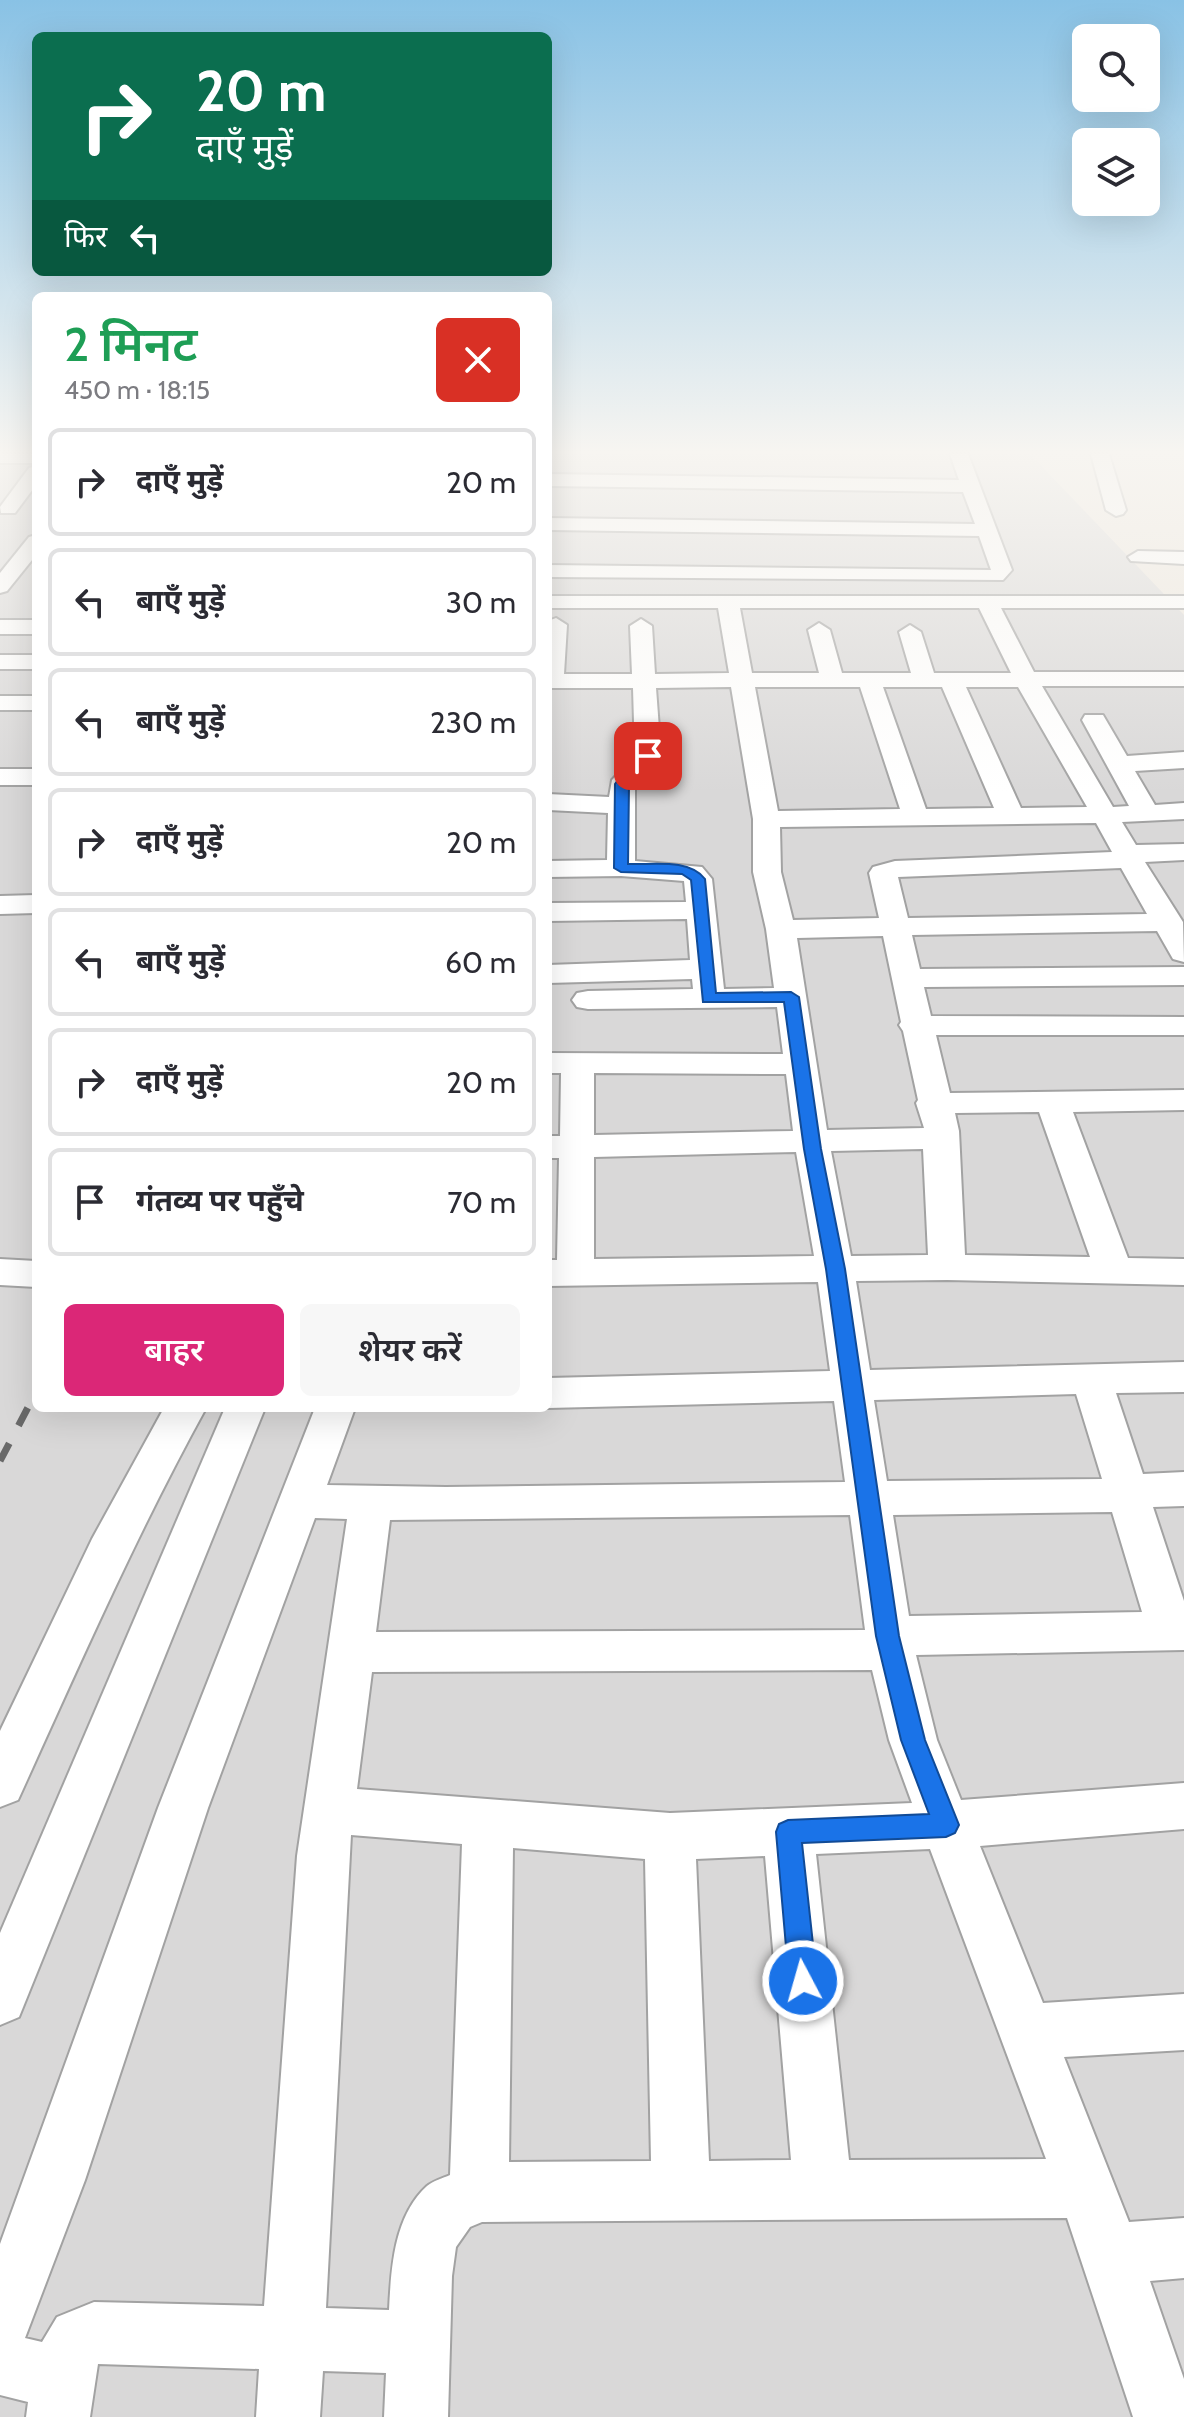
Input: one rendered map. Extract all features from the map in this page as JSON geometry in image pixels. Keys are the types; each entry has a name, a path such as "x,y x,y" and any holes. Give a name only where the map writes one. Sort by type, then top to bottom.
{"street":[{"path":"0,586 15,567"},
{"path":"552,571 990,576 999,574 1001,567"},
{"path":"552,602 1184,602"},
{"path":"728,602 745,682 766,819 767,872 781,929 811,1140 835,1269 889,1643 913,1740 1110,2254 1167,2393"},
{"path":"987,602 1027,681 1184,953"},
{"path":"552,662 556,625"},
{"path":"621,868 624,780 645,764 648,756 641,626"},
{"path":"0,627 32,627"},
{"path":"819,630 833,681"},
{"path":"910,632 925,680"},
{"path":"0,662 32,662"},
{"path":"552,681 1184,679"},
{"path":"869,680 916,819"},
{"path":"951,680 1011,816"},
{"path":"0,703 32,703"},
{"path":"1094,720 1146,812"},
{"path":"1121,764 1184,760"},
{"path":"0,777 32,777"},
{"path":"552,802 622,806"},
{"path":"766,819 916,819 1184,811"},
{"path":"947,1267 942,1131 915,1025 883,873 888,870 1184,852"},
{"path":"552,869 621,868 692,873 698,879 708,984"},
{"path":"0,905 32,904"},
{"path":"552,912 701,910"},
{"path":"781,929 1168,922"},
{"path":"552,974 708,984 791,997"},
{"path":"905,978 1184,976"},
{"path":"588,1000 708,984"},
{"path":"915,1025 1184,1026"},
{"path":"800,1064 563,1062 562,1273 947,1267 1184,1272"},
{"path":"933,1103 1184,1100"},
{"path":"1052,1101 1114,1271"},
{"path":"562,1147 940,1138"},
{"path":"0,1272 32,1274"},
{"path":"552,1393 1184,1377"},
{"path":"351,1652 889,1643 1177,1631 1127,1493 1092,1380"},
{"path":"0,1784 114,1539 169,1433 183,1412"},
{"path":"0,1998 243,1412"},
{"path":"0,2322 55,2180 183,1808 334,1412"},
{"path":"301,1501 867,1498 1184,1489"},
{"path":"288,2417 323,1856 371,1503"},
{"path":"330,1810 670,1837 946,1825 1184,1806"},
{"path":"479,2192 488,1822"},
{"path":"788,1832 823,2190"},
{"path":"670,1837 681,2191"},
{"path":"1027,2032 1184,2022"},
{"path":"416,2417 421,2276 428,2236 449,2206 479,2192 1087,2188"},
{"path":"1110,2254 1184,2248"},
{"path":"0,2359 6,2366 60,2398 68,2350 79,2337 94,2333 419,2342"}],"shaded area":[{"path":"0,567 32,567 32,1412 552,1412 552,567 1138,567 1184,615 1184,2417 0,2417"}],"railway":[{"path":"0,1461 32,1400"}],"route":[{"path":"648,756 645,764 626,776 622,784 621,868 682,870 698,879 709,998 791,997 813,1149 835,1269 888,1636 913,1740 946,1825 788,1832 803,1981"}]}
